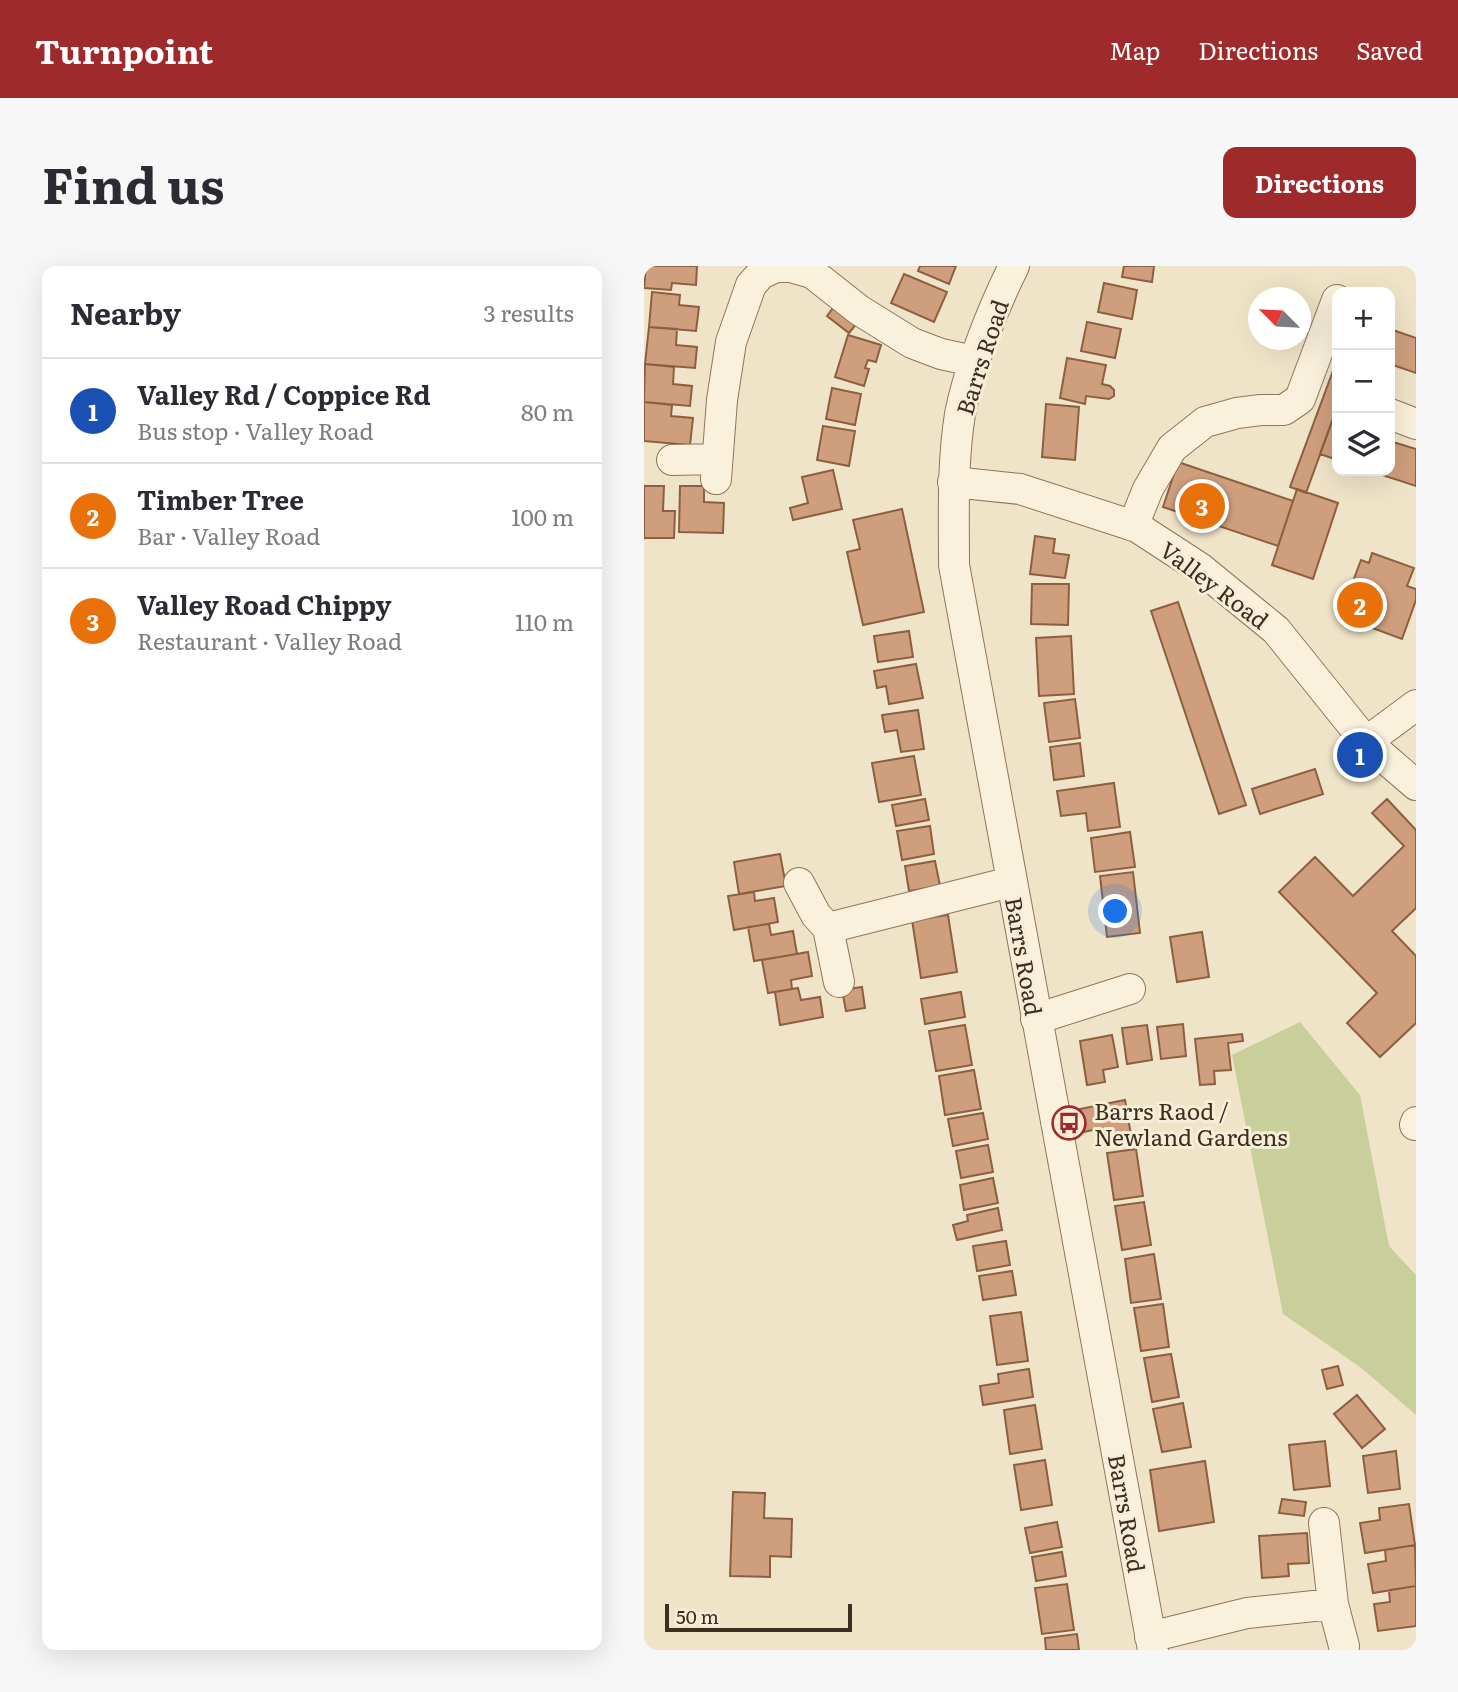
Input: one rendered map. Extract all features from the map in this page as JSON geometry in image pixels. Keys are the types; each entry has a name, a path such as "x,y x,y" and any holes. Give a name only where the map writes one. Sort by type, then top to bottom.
{"street":[{"name":"Barrs Road","path":"1014,266 974,361 960,413 953,482 954,565 1152,1644"},
{"path":"672,460 716,469 722,400 731,342 758,270 790,267 812,273 859,310 912,343 942,354 974,361"},
{"path":"1133,526 1148,489 1172,447 1205,422 1237,413 1284,410 1300,399 1332,313"},
{"path":"1395,416 1416,424"},
{"name":"Valley Road","path":"953,482 1020,489 1133,526 1200,568 1276,630 1366,741 1416,785"},
{"path":"1366,741 1416,705"},
{"path":"828,928 1012,882"},
{"path":"799,883 816,915 828,928 839,982"},
{"path":"1036,1019 1130,989"},
{"path":"1324,1523 1334,1604 1344,1646"},
{"path":"1152,1644 1247,1613 1334,1604"}],"green space":[{"path":"1300,1022 1360,1095 1389,1246 1416,1275 1416,1415 1360,1367 1283,1314 1232,1055"}],"building":[{"path":"646,266 697,266 696,285 672,283 671,290 644,288"},
{"path":"920,266 956,266 949,284 918,271"},
{"path":"1124,266 1154,266 1152,282 1122,277"},
{"path":"904,274 947,292 934,322 891,303"},
{"path":"1104,283 1137,290 1132,319 1098,312"},
{"path":"652,292 680,295 679,305 699,307 696,331 649,327"},
{"path":"836,304 858,322 849,333 827,316"},
{"path":"1087,322 1121,329 1115,358 1081,351"},
{"path":"649,327 677,329 676,345 697,347 695,368 645,364"},
{"path":"1395,331 1416,338 1416,373 1395,366"},
{"path":"848,335 881,345 876,362 868,360 865,368 869,369 864,386 835,377"},
{"path":"1067,358 1106,365 1102,384 1114,390 1114,396 1109,399 1086,396 1085,404 1060,398"},
{"path":"645,364 674,367 673,384 692,386 690,406 644,402"},
{"path":"1332,374 1332,422 1306,493 1290,487"},
{"path":"832,388 861,394 855,425 826,419"},
{"path":"644,402 672,405 671,416 693,418 690,445 644,441"},
{"path":"1046,404 1079,407 1075,460 1042,457"},
{"path":"1332,421 1332,458 1320,454"},
{"path":"823,426 855,431 849,466 817,460"},
{"path":"1395,443 1416,449 1416,486 1385,476 1395,476"},
{"path":"1178,462 1293,501 1278,546 1163,507"},
{"path":"833,470 842,509 793,520 790,508 808,503 802,477"},
{"path":"644,486 664,486 663,511 675,511 674,538 644,538"},
{"path":"680,486 704,486 704,502 724,503 723,533 679,532"},
{"path":"1297,489 1338,503 1313,579 1272,565"},
{"path":"902,509 924,612 863,625 847,552 860,549 853,520"},
{"path":"1035,536 1055,539 1053,553 1069,555 1065,578 1030,574"},
{"path":"1372,553 1414,568 1407,586 1416,589 1416,600 1402,639 1340,616 1361,560 1369,563"},
{"path":"1032,584 1069,584 1068,625 1031,624"},
{"path":"1178,602 1246,805 1219,814 1151,611"},
{"path":"909,631 913,657 878,662 874,636"},
{"path":"1071,636 1074,694 1039,696 1036,638"},
{"path":"916,664 923,698 889,704 886,686 877,688 874,671"},
{"path":"1075,699 1080,738 1049,742 1044,703"},
{"path":"918,710 924,749 901,752 897,730 885,732 882,715"},
{"path":"1080,743 1084,776 1054,780 1050,747"},
{"path":"914,756 921,795 879,802 872,763"},
{"path":"1315,769 1323,794 1260,814 1252,789"},
{"path":"1114,783 1120,827 1088,831 1086,813 1061,816 1057,791"},
{"path":"925,799 929,820 896,826 892,805"},
{"path":"1387,799 1416,830 1416,908 1392,931 1416,956 1416,1023 1380,1057 1347,1023 1377,993 1279,892 1315,857 1353,896 1404,846 1372,813"},
{"path":"930,826 934,854 902,860 897,831"},
{"path":"1130,832 1135,867 1095,872 1091,838"},
{"path":"780,854 786,886 739,894 734,862"},
{"path":"935,861 940,886 909,891 905,866"},
{"path":"1133,872 1140,933 1107,937 1100,876"},
{"path":"754,892 755,901 774,898 778,922 734,930 728,896"},
{"path":"948,915 957,972 921,978 912,920"},
{"path":"769,924 771,935 793,931 797,954 754,961 748,927"},
{"path":"1202,932 1209,977 1177,982 1170,937"},
{"path":"808,952 812,976 791,980 792,989 768,993 762,960"},
{"path":"862,987 865,1008 846,1011 842,990"},
{"path":"798,988 801,1000 820,997 823,1017 780,1025 775,992"},
{"path":"961,992 965,1017 925,1024 921,999"},
{"path":"1183,1024 1186,1056 1161,1059 1157,1027"},
{"path":"965,1025 972,1065 936,1071 929,1031"},
{"path":"1147,1025 1152,1060 1127,1064 1122,1028"},
{"path":"1242,1034 1243,1041 1228,1043 1231,1070 1214,1071 1215,1084 1200,1085 1195,1039"},
{"path":"1112,1035 1118,1067 1103,1070 1105,1082 1087,1085 1080,1041"},
{"path":"974,1070 981,1109 945,1115 939,1076"},
{"path":"1125,1100 1132,1141 1105,1146 1102,1128 1079,1133 1075,1110"},
{"path":"983,1113 988,1139 953,1146 948,1119"},
{"path":"988,1145 993,1172 961,1178 956,1151"},
{"path":"1136,1149 1143,1196 1114,1200 1107,1153"},
{"path":"993,1178 998,1203 964,1210 960,1185"},
{"path":"1144,1202 1151,1245 1122,1250 1115,1206"},
{"path":"998,1208 1002,1230 957,1240 953,1225 968,1221 967,1215"},
{"path":"1006,1241 1010,1265 977,1271 973,1246"},
{"path":"1154,1254 1161,1299 1131,1303 1125,1259"},
{"path":"1012,1271 1016,1295 983,1300 979,1276"},
{"path":"1163,1304 1169,1347 1141,1351 1134,1308"},
{"path":"1021,1312 1028,1361 997,1365 990,1316"},
{"path":"1171,1354 1179,1397 1152,1402 1144,1358"},
{"path":"1338,1366 1343,1385 1327,1389 1322,1370"},
{"path":"1029,1369 1033,1397 983,1405 980,1386 999,1383 998,1374"},
{"path":"1357,1395 1385,1429 1362,1448 1334,1414"},
{"path":"1183,1403 1191,1447 1162,1452 1153,1409"},
{"path":"1035,1405 1042,1449 1010,1454 1004,1410"},
{"path":"1325,1441 1330,1486 1294,1490 1289,1445"},
{"path":"1396,1451 1400,1489 1368,1493 1363,1456"},
{"path":"1045,1460 1052,1505 1021,1510 1014,1465"},
{"path":"1205,1461 1214,1522 1159,1531 1150,1470"},
{"path":"733,1492 765,1493 764,1518 792,1519 791,1557 770,1556 770,1577 730,1576"},
{"path":"1282,1499 1306,1502 1304,1516 1279,1513"},
{"path":"1409,1504 1415,1545 1365,1553 1360,1523 1380,1520 1379,1508"},
{"path":"1057,1522 1062,1547 1030,1553 1025,1528"},
{"path":"1307,1533 1309,1563 1288,1564 1289,1576 1262,1578 1259,1536"},
{"path":"1415,1545 1416,1586 1373,1593 1368,1564 1386,1561 1385,1550"},
{"path":"1062,1552 1066,1576 1036,1581 1032,1557"},
{"path":"1067,1584 1074,1630 1042,1634 1035,1588"},
{"path":"1416,1586 1416,1626 1378,1631 1374,1604 1390,1602 1389,1590"},
{"path":"1077,1634 1079,1650 1046,1650 1045,1638"}],"place":[{"name":"Valley Road Chippy","path":"1202,506"},
{"name":"Timber Tree","path":"1360,605"},
{"name":"Valley Rd / Coppice Rd","path":"1360,755"},
{"name":"Barrs Raod / Newland Gardens","path":"1069,1123"}]}
